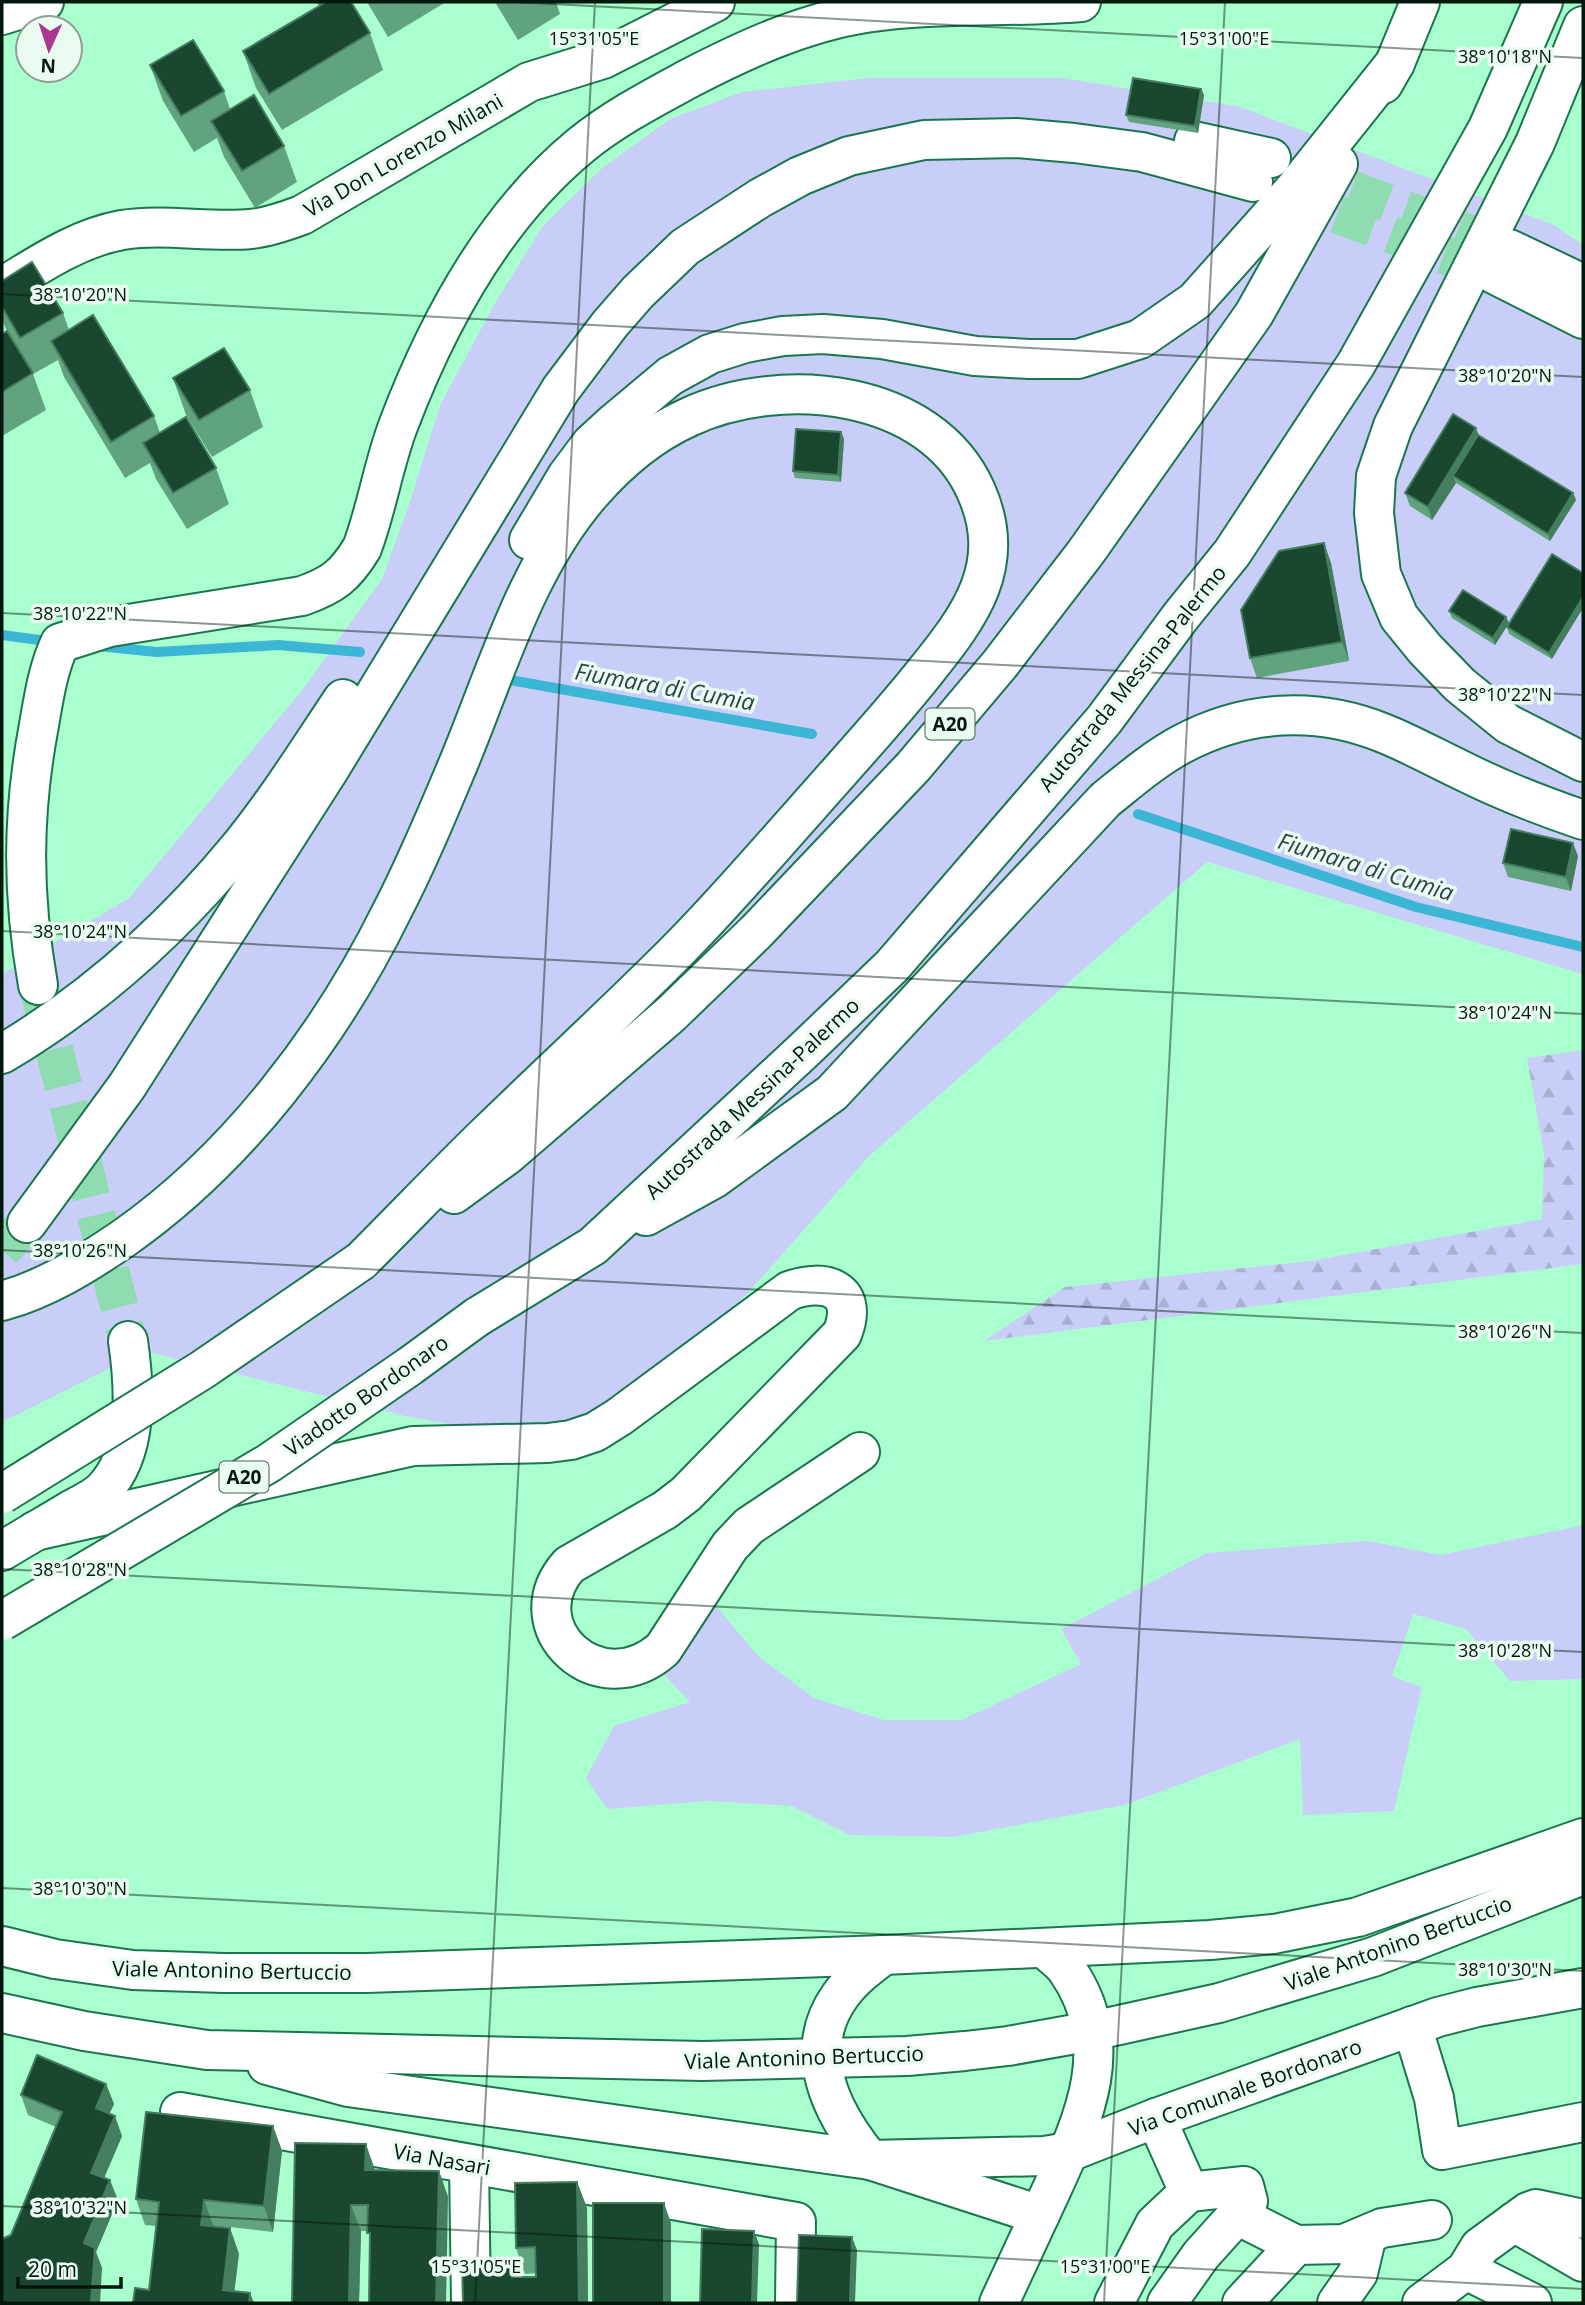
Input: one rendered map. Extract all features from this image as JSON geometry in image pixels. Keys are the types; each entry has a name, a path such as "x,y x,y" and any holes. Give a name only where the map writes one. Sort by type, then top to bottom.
{"main road":[{"path":"2,15 44,2"},
{"name":"Via Don Lorenzo Milani","path":"2,287 69,247 98,236 124,230 161,228 251,229 302,215 528,82 603,59 715,2"},
{"path":"38,985 25,872 25,827 30,774 50,667 60,643 110,627 302,596 326,588 340,578 362,548 397,429 432,345 479,262 527,198 551,172 581,145 642,103 764,42 801,29 865,13 897,9 1081,2"},
{"name":"A20","path":"2,1494 202,1370 361,1261 506,1156 671,1014 756,932 914,767 1078,562 1254,314 1395,63 1420,2"},
{"name":"Autostrada Messina-Palermo","path":"477,1317 593,1246 802,1052 892,966 1104,720 1232,553 1356,364 1488,128 1544,2"},
{"path":"1583,26 1535,143 1392,426 1376,476 1374,513 1381,574 1399,617 1425,649 1460,685 1508,724 1583,762"},
{"path":"2,1276 50,1256 132,1201 215,1127 281,1046 333,969 370,903 522,552 567,476 591,444 614,422 670,376 710,354 745,343 782,336 823,334 882,339 975,356 1029,359 1078,359 1140,340 1195,301 1293,191 1395,63"},
{"path":"2,1054 28,1038 114,973 162,931 242,844 361,671 504,440 568,343 645,253 706,204 791,152 843,132 921,117 1019,116 1150,132 1262,170 1074,143 1016,138 924,140 849,156 800,176 760,198 685,247 638,292 586,353 561,389 328,770 127,1086 27,1223"},
{"path":"1583,284 1501,261 1583,319"},
{"path":"2,1301 61,1277 151,1218 231,1145 303,1059 365,963 392,913 461,757 525,599 561,533 589,495 633,451 691,416 723,404 758,397 790,395 825,395 869,404 907,418 937,437 957,457 971,480 981,503 988,531 987,558 982,583 975,605 959,629 902,701 719,907 361,1261"},
{"path":"593,1246 715,1178 832,1093 1105,800 1148,766 1182,744 1218,728 1251,718 1282,714 1316,715 1348,721 1381,732 1534,804 1583,820"},
{"path":"35,1531 413,1446 548,1443 571,1440 595,1432 619,1417 789,1291 818,1284 834,1288 843,1297 848,1308 847,1322 842,1334 686,1494 648,1521 569,1564 558,1577 552,1609 555,1626 563,1644 577,1657 597,1667 615,1670 651,1660 663,1649 730,1546 749,1526 860,1452"},
{"name":"Viadotto Bordonaro","path":"2,1621 269,1463 477,1317"},
{"path":"2,1551 101,1492 116,1474 125,1450 131,1411 132,1370 128,1341"},
{"name":"Viale Antonino Bertuccio","path":"2,1946 19,1952 93,1966 224,1973 395,1972 884,1955 1210,1940 1274,1934 1324,1925 1381,1909 1583,1838"},
{"name":"Viale Antonino Bertuccio","path":"2,2013 84,2031 207,2050 704,2061 820,2059 965,2051 1092,2032 1219,2003 1334,1970 1583,1875"},
{"path":"999,2303 1069,2152 1087,2107 1093,2080 1092,2032 1087,2009 1066,1968 1044,1948"},
{"path":"870,2160 852,2138 839,2115 826,2084 820,2059 828,2019 839,1998 856,1977 884,1955"},
{"name":"Via Comunale Bordonaro","path":"870,2160 1044,2156 1069,2152 1412,2026 1477,2007 1583,1988"},
{"path":"1412,2026 1434,2098 1442,2150 1583,2122"},
{"path":"207,2050 348,2087 870,2160 1040,2215"},
{"name":"Via Nasari","path":"180,2112 309,2150 469,2164 606,2188 703,2220 796,2222 795,2303"},
{"path":"1156,2118 1189,2192"},
{"path":"469,2164 471,2303"},
{"path":"1114,2303 1155,2224 1189,2192 1244,2186 1248,2201 1201,2255 1167,2303"},
{"path":"606,2188 608,2226"},
{"path":"1422,2303 1466,2270 1480,2247 1528,2211 1536,2208 1583,2219"},
{"path":"1237,2215 1296,2245 1344,2244 1382,2228 1432,2220"},
{"path":"1514,2222 1583,2262"},
{"path":"1337,2303 1358,2273 1367,2235"},
{"path":"1242,2303 1296,2245"},
{"path":"1466,2270 1532,2303"}],"green space":[{"path":"868,78 1063,78 1237,106 1552,224 1583,245 1583,974 1207,862 868,1157 749,1292 651,1383 560,1429 471,1428 405,1416 145,1351 2,1422 2,974 129,898 303,689 382,579 409,505 440,405 495,303 542,227 602,168 670,119 742,92"},
{"path":"1583,1050 1583,1264 984,1341 1065,1287 1310,1261 1542,1219 1544,1154 1527,1058"},
{"path":"1583,1525 1583,1679 1510,1681 1466,1629 1413,1614 1392,1676 1422,1687 1394,1811 1303,1815 1300,1739 1125,1805 953,1837 850,1835 792,1806 707,1801 607,1809 586,1778 614,1726 690,1702 662,1673 716,1606 759,1657 814,1698 884,1720 961,1720 1081,1664 1061,1629 1207,1553 1368,1541 1441,1555"}],"building":[{"path":"326,2 351,2 370,33 269,94 243,51"},
{"path":"193,40 224,91 181,116 150,65"},
{"path":"1133,78 1201,89 1195,126 1126,115"},
{"path":"254,95 284,146 242,171 211,121"},
{"path":"32,262 63,313 20,338 2,307 2,281"},
{"path":"93,315 154,416 111,442 51,341"},
{"path":"7,331 33,373 2,392 2,334"},
{"path":"224,348 250,390 199,420 173,378"},
{"path":"1453,414 1476,428 1428,507 1405,493"},
{"path":"186,417 216,468 173,493 143,443"},
{"path":"796,429 841,432 838,475 793,471"},
{"path":"1478,435 1573,493 1548,534 1453,476"},
{"path":"1324,543 1342,642 1250,658 1241,610 1279,551"},
{"path":"1552,554 1583,573 1583,597 1549,653 1507,627"},
{"path":"1463,590 1506,617 1493,638 1449,611"},
{"path":"1511,829 1573,843 1566,877 1503,863"},
{"path":"37,2055 106,2084 96,2108 115,2116 91,2173 110,2180 84,2243 95,2248 91,2303 2,2303 2,2239 11,2235 62,2112 21,2095"},
{"path":"146,2112 273,2126 264,2206 204,2200 201,2225 230,2228 223,2290 250,2293 249,2303 133,2303 135,2288 149,2290 159,2202 136,2199"},
{"path":"295,2143 366,2144 365,2170 439,2171 436,2303 369,2303 368,2205 351,2205 349,2303 292,2303"},
{"path":"577,2182 579,2303 463,2303 462,2261 511,2260 512,2277 536,2277 535,2247 516,2248 515,2183"},
{"path":"593,2203 664,2203 664,2303 593,2303"},
{"path":"702,2229 754,2231 752,2303 700,2303"},
{"path":"799,2235 852,2237 850,2303 797,2303"}],"waterway":[{"name":"Fiumara di Cumia","path":"2,635 54,642"},
{"name":"Fiumara di Cumia","path":"98,646 157,652 278,645 360,652"},
{"name":"Fiumara di Cumia","path":"510,680 812,734"},
{"name":"Fiumara di Cumia","path":"1138,814 1416,907 1583,947"}],"tunnel":[{"path":"1298,169 1509,249"},
{"path":"1284,194 1494,274"},
{"path":"40,994 128,1341"},
{"path":"2,1250 27,1223"}]}
